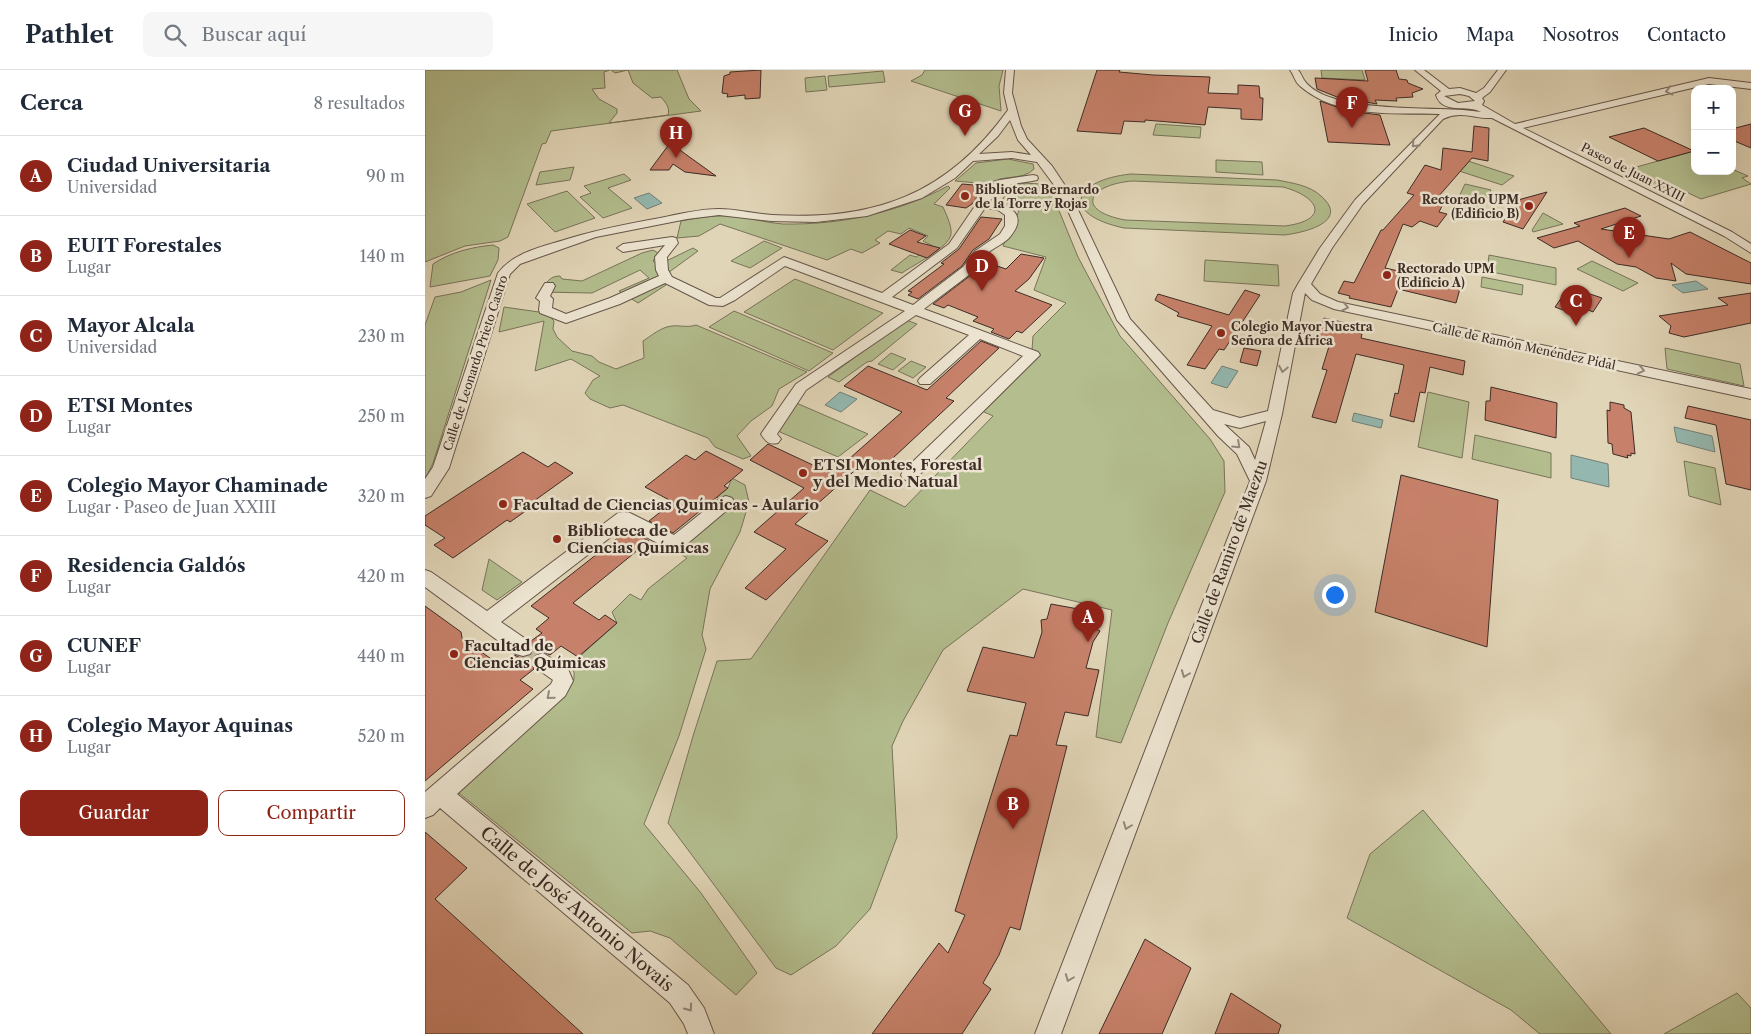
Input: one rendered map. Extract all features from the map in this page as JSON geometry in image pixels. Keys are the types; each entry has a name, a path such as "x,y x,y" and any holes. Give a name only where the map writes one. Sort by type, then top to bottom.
{"street":[{"path":"1010,70 1008,93 1015,126 1023,140 1048,168 1065,193 1124,320 1243,451 1258,481"},
{"path":"1419,70 1447,92"},
{"path":"1296,71 1300,82 1306,87 1333,101 1370,108 1417,111 1465,107 1476,101 1487,90 1502,70"},
{"path":"1514,127 1686,83 1709,81 1751,86"},
{"path":"1451,108 1440,95 1447,92 1466,93 1476,101"},
{"name":"Paseo de Juan XXIII","path":"1476,101 1514,127 1749,246"},
{"name":"Paseo de Juan XXIII","path":"1451,108 1503,120"},
{"name":"Calle de Ramiro de Maeztu","path":"1048,1034 1258,481 1275,414 1296,304 1304,284 1325,248 1359,202 1440,117 1451,108"},
{"name":"Calle de Leonardo Prieto Castro","path":"425,492 441,468 503,275 507,268 516,261 594,234 704,213 719,212 771,218 816,219 867,213 918,196 951,176 995,134 1007,120 1012,110"},
{"path":"1417,111 1440,117"},
{"path":"970,158 1012,155 1040,159"},
{"path":"883,298 953,246 985,199 1013,181 1033,178"},
{"path":"773,439 769,434 801,387 972,272 979,254 1005,236 1011,226 1012,218 1007,210 985,199"},
{"path":"623,248 672,240 672,244 661,257 661,270 666,278 714,302 723,302 784,261 1033,355 1019,366 909,475"},
{"path":"953,246 973,250 979,254"},
{"path":"935,259 972,272"},
{"path":"549,286 542,298 547,299 545,310 566,319 607,304 666,278"},
{"name":"Calle de Ramón Menéndez Pidal","path":"1304,284 1316,297 1333,305 1751,394"},
{"path":"925,381 978,334"},
{"path":"1207,413 1240,423 1275,414"},
{"path":"487,622 624,518 675,544 726,502"},
{"path":"425,577 523,648"},
{"path":"433,800 558,690 563,681 561,675 543,662"},
{"name":"Calle de José Antonio Novais","path":"433,800 679,994 695,1017 701,1034"}],"green space":[{"path":"425,70 610,70 604,72 605,88 592,89 599,99 617,109 617,113 609,123 668,115 668,107 661,97 652,98 633,83 628,70 677,70 689,99 701,111 551,131 546,143 542,144 508,237 500,241 465,246 425,262"},
{"path":"611,70 628,70 615,73"},
{"path":"925,70 1003,70 999,86 1001,111 911,81 922,75"},
{"path":"1321,70 1362,70 1365,80 1322,78"},
{"path":"883,71 885,82 829,87 828,76"},
{"path":"825,76 827,90 806,92 805,78"},
{"path":"1156,124 1201,127 1200,138 1153,135"},
{"path":"1691,152 1691,175 1736,175 1736,171 1748,176 1742,178 1751,184 1701,199 1682,190 1667,194 1622,171"},
{"path":"1008,159 1033,164 1034,169 1024,175 1000,179 989,184 955,181 976,163"},
{"path":"1216,160 1262,162 1263,175 1216,172"},
{"path":"1465,160 1514,176 1502,185 1453,169"},
{"path":"574,167 570,180 536,185 540,172"},
{"path":"624,174 631,180 608,188 632,208 603,218 580,197 591,193 584,186"},
{"path":"1131,174 1277,180 1300,185 1316,192 1329,205 1331,213 1327,219 1312,229 1284,235 1124,228 1103,222 1090,214 1082,206 1081,198 1086,190 1096,183 1111,177","holes":["1133,181 1283,187 1296,191 1312,202 1315,208 1314,214 1309,219 1285,226 1125,220 1109,216 1098,210 1093,204 1093,198 1106,187"]},
{"path":"1024,183 1040,184 1051,191 1078,257 1120,336 1210,439 1224,461 1225,492 1168,623 1121,743 1096,737 1112,610 1023,589 943,650 903,721 892,746 897,837 870,909 836,946 791,975 776,968 668,823 693,736 717,661 751,659 870,490 905,507 993,416 982,411 1031,364 1033,336 1066,303 1034,290 1046,257 1003,246 1019,211 1002,200 1009,189"},
{"path":"1465,184 1491,190 1480,214 1454,207"},
{"path":"948,186 950,188 934,204 943,207 950,224 951,234 949,239 930,256 902,273 891,270 910,255 916,257 933,246 923,241 928,236 909,228 901,234 888,231 875,240 880,243 862,253 851,249 827,260 720,224 699,236 677,238 681,221 724,216 783,224 847,220 889,210"},
{"path":"567,191 595,218 555,232 527,204"},
{"path":"1543,213 1563,224 1533,232 1532,230"},
{"path":"764,241 782,248 750,268 731,261"},
{"path":"493,245 499,248 498,260 490,276 430,287 433,264 447,256 462,251"},
{"path":"693,248 698,251 661,278 666,285 638,303 619,291 649,278 640,270 592,293 541,292 548,281 556,276 560,276 562,279 582,281 642,253 653,250 658,253 653,261 658,265"},
{"path":"1489,255 1556,268 1556,285 1487,271"},
{"path":"1205,260 1278,265 1279,286 1204,281"},
{"path":"1592,261 1638,283 1623,291 1577,269"},
{"path":"1482,277 1523,285 1522,295 1481,287"},
{"path":"795,279 883,313 833,350 744,312"},
{"path":"491,280 433,463 425,479 425,325 435,297 461,292"},
{"path":"504,307 546,313 554,321 553,329 557,337 572,351 592,356 599,362 616,369 644,358 643,341 660,330 672,326 696,325 807,372 779,389 772,406 751,421 737,436 751,456 743,459 715,447 708,438 623,405 610,408 590,399 585,393 593,380 600,376 571,359 535,371 544,321 499,332"},
{"path":"734,311 833,353 809,371 709,327"},
{"path":"906,320 917,324 872,361 867,362 839,382 828,377"},
{"path":"1665,348 1740,364 1744,386 1667,369"},
{"path":"891,353 906,359 893,370 878,364"},
{"path":"911,361 926,367 913,378 898,371"},
{"path":"1428,392 1469,402 1462,458 1418,447"},
{"path":"794,402 868,434 838,457 780,432 779,428"},
{"path":"1475,435 1551,453 1551,478 1472,459"},
{"path":"1684,461 1715,468 1721,505 1689,496"},
{"path":"732,478 745,485 749,502 740,532 710,589 702,635 706,649 679,736 644,824 701,893 757,973 736,995 670,938 650,931 632,933 454,789 570,686 574,679 574,672 569,666 617,623 612,612 630,594 641,600 648,589 687,558 674,550 725,502 717,497 728,488"},
{"path":"489,559 522,582 497,600 482,590"},
{"path":"1423,810 1611,1034 1540,1034 1511,1010 1347,918 1370,854"},
{"path":"1737,993 1751,1008 1751,1034 1664,1034"}],"water":[{"path":"649,193 662,203 647,209 634,198"},
{"path":"1696,281 1708,289 1683,293 1672,285"},
{"path":"1222,366 1238,371 1227,388 1211,383"},
{"path":"840,392 857,399 841,412 825,405"},
{"path":"1354,413 1383,420 1381,428 1352,421"},
{"path":"1674,427 1712,436 1715,452 1677,442"},
{"path":"1571,455 1608,464 1609,487 1571,478"}],"building":[{"path":"761,70 760,98 745,99 745,95 727,97 728,94 722,93 724,76 730,74 730,72"},
{"path":"1097,70 1120,70 1119,72 1153,75 1210,77 1208,93 1238,94 1238,85 1259,86 1260,98 1263,98 1262,120 1241,119 1241,109 1208,107 1205,125 1145,120 1145,122 1124,121 1121,134 1077,131"},
{"path":"1365,70 1396,70 1399,79 1407,80 1408,83 1423,89 1412,93 1413,97 1396,98 1397,101 1375,100 1377,104 1337,97 1317,89 1315,78 1368,81"},
{"path":"1320,101 1348,111 1380,115 1390,145 1328,142"},
{"path":"1751,124 1751,148 1736,142 1736,128"},
{"path":"1474,126 1489,128 1488,161 1472,158 1438,197 1446,198 1439,212 1447,214 1437,227 1420,221 1412,227 1403,224 1385,268 1461,285 1456,303 1398,289 1391,307 1349,298 1350,296 1338,293 1344,281 1354,283 1381,230 1414,195 1407,193 1425,165 1441,170 1443,148 1472,152"},
{"path":"1644,128 1691,150 1691,152 1658,161 1609,137"},
{"path":"670,143 716,176 685,172 673,164 669,170 650,170"},
{"name":"Biblioteca Bernardo de la Torre y Rojas","path":"962,184 985,186 972,204 966,208 946,205"},
{"path":"1547,192 1523,229 1503,222 1518,200"},
{"path":"1625,208 1641,216 1601,229 1669,239 1690,232 1751,263 1751,284 1686,274 1671,263 1676,281 1656,278 1636,267 1617,264 1578,241 1554,248 1537,238 1580,226 1574,223"},
{"path":"981,217 1002,219 989,239 973,250 962,266 918,299 908,295 912,292 908,291 944,264 941,263 959,249"},
{"path":"910,230 926,236 917,242 940,248 927,258 889,244"},
{"path":"1021,254 1044,258 1029,279 1015,291 1052,305 1022,333 1017,331 1009,339 991,332 994,329 973,321 978,317 948,305 944,308 933,304 971,275 982,261 1006,269"},
{"path":"1569,287 1602,298 1593,312 1584,308 1579,316 1555,307"},
{"name":"Colegio Mayor Nuestra Señora de África","path":"1245,290 1260,295 1224,350 1219,349 1205,369 1187,365 1212,326 1177,316 1179,313 1155,300 1158,294 1229,315"},
{"path":"1751,293 1751,323 1684,337 1669,333 1671,326 1659,316 1728,305 1718,298"},
{"path":"1324,318 1350,324 1349,329 1362,334 1361,338 1465,361 1463,375 1430,367 1425,393 1420,392 1414,422 1390,416 1395,393 1398,394 1404,365 1356,354 1336,423 1312,417 1327,370 1322,369 1330,343 1316,340"},
{"name":"ETSI Montes, Forestal y del Medio Natual","path":"981,341 999,348 946,398 954,401 878,472 861,465 795,524 828,541 766,600 745,588 786,549 754,532 804,488 750,460 768,444 832,474 902,412 844,386 868,366 927,390"},
{"path":"1244,348 1261,351 1257,366 1240,362"},
{"path":"1491,387 1557,403 1556,438 1485,420 1486,401 1490,401"},
{"path":"1610,402 1624,405 1624,408 1631,412 1635,454 1627,455 1628,458 1613,454 1612,444 1608,443 1607,410 1610,411"},
{"path":"1688,406 1751,420 1751,490 1726,484 1716,425 1685,418"},
{"path":"706,451 743,470 724,486 728,488 673,533 649,521 673,502 645,487 686,455 695,460"},
{"name":"Facultad de Ciencias Químicas - Aulario","path":"523,452 548,467 555,462 573,473 527,506 530,508 510,522 507,520 453,558 434,545 445,538 425,525 425,516"},
{"path":"1401,475 1498,500 1487,647 1375,612"},
{"name":"Facultad de Ciencias Químicas","path":"625,532 631,535 634,533 649,541 573,603 599,620 605,615 617,623 578,657 561,646 550,655 542,651 535,654 531,661 534,669 520,680 533,689 425,781 425,606 461,632 462,638 501,666 514,655 522,658 531,656 535,649 531,641 542,633 536,629 549,618 531,606"},
{"path":"1051,604 1100,613 1096,629 1100,631 1093,642 1086,668 1099,670 1088,716 1065,712 1056,745 1067,746 1020,930 1010,927 999,955 983,983 991,989 962,1034 872,1034 939,943 948,953 965,915 955,911 1010,735 1017,736 1026,703 967,691 983,647 1034,658 1042,632 1041,620 1047,619"},
{"path":"425,832 467,868 435,899 583,1034 425,1034"},
{"path":"1145,939 1191,968 1162,1034 1099,1034"},
{"path":"1231,993 1281,1025 1278,1034 1215,1034"}],"tunnel":[{"path":"523,648 543,662"}],"place":[{"name":"Residencia Galdós","path":"1352,128"},
{"name":"CUNEF","path":"965,136"},
{"name":"Colegio Mayor Aquinas","path":"676,158"},
{"name":"Biblioteca Bernardo de la Torre y Rojas","path":"965,196"},
{"name":"Rectorado UPM (Edificio B)","path":"1529,206"},
{"name":"Colegio Mayor Chaminade","path":"1629,258"},
{"name":"Rectorado UPM (Edificio A)","path":"1387,275"},
{"name":"ETSI Montes","path":"982,291"},
{"name":"Mayor Alcala","path":"1576,326"},
{"name":"Colegio Mayor Nuestra Señora de África","path":"1221,333"},
{"name":"ETSI Montes, Forestal y del Medio Natual","path":"803,473"},
{"name":"Facultad de Ciencias Químicas - Aulario","path":"503,504"},
{"name":"Biblioteca de Ciencias Químicas","path":"557,539"},
{"name":"Ciudad Universitaria","path":"1088,642"},
{"name":"Facultad de Ciencias Químicas","path":"454,654"},
{"name":"EUIT Forestales","path":"1013,829"}]}
